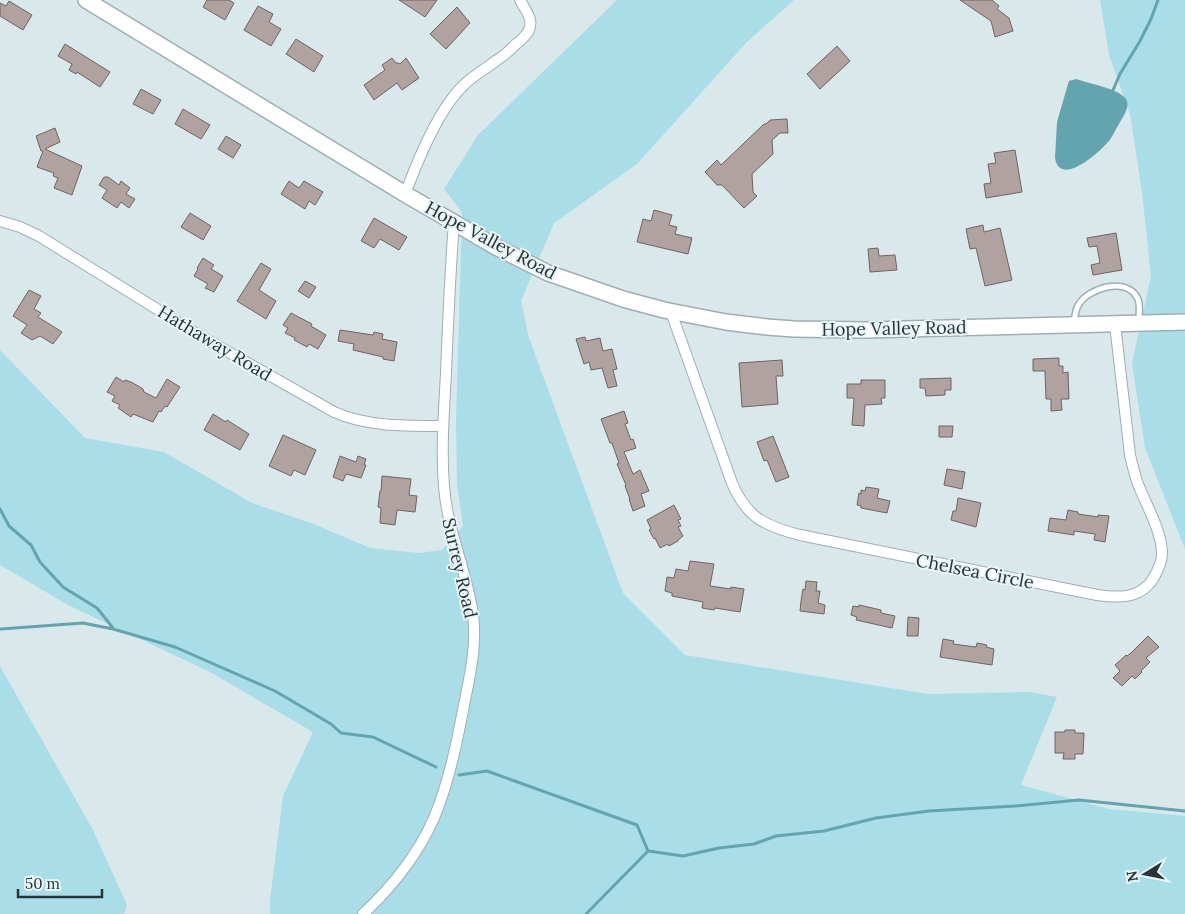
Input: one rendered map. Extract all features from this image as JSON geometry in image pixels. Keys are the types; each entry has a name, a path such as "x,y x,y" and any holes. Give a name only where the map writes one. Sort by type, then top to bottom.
{"main road":[{"name":"Hope Valley Road","path":"86,0 405,194 496,247 548,272 623,299 671,312 744,325 803,329 864,330 1185,322"}],"street":[{"path":"405,194 430,135 450,101 465,83 498,60 524,38 530,30 531,21 528,13 519,1"},
{"name":"Hathaway Road","path":"0,221 40,236 211,342 342,416 394,425 443,426"},
{"name":"Surrey Road","path":"363,914 398,878 434,817 453,757 472,670 474,645 473,614 445,500 442,446 454,222"},
{"name":"Chelsea Circle","path":"671,312 737,495 744,506 762,522 800,535 1115,598 1144,590 1156,574 1162,556 1157,532 1138,486 1130,456 1115,324"}],"lane":[{"path":"1074,325 1077,309 1084,298 1103,287 1112,286 1127,288 1136,295 1139,306 1139,323"}],"shaded area":[{"path":"617,0 794,0 747,42 637,164 554,223 521,301 529,338 623,593 685,655 928,694 1030,692 1057,697 1021,785 1109,809 1185,816 1185,914 270,914 270,900 283,796 313,732 210,672 68,605 0,565 0,350 85,438 164,452 252,503 314,524 370,548 419,553 442,550 463,526 457,484 456,420 462,212 444,189 478,135"},
{"path":"1100,0 1185,0 1185,549 1145,448 1132,363 1151,276 1142,192 1130,114 1109,55"},
{"path":"1076,79 1123,95 1127,105 1126,112 1109,141 1080,165 1064,170 1058,166 1055,158 1057,122 1069,81"},
{"path":"0,666 93,830 127,905 124,914 0,914"}],"building":[{"path":"207,0 229,0 234,3 225,20 203,7"},
{"path":"399,0 437,0 425,17"},
{"path":"960,0 992,0 999,6 997,9 1009,18 1013,31 995,37 991,21"},
{"path":"9,1 32,15 23,30 0,16 0,3 6,6"},
{"path":"258,6 273,14 269,22 281,29 271,46 244,30"},
{"path":"457,7 470,23 446,49 430,34"},
{"path":"296,39 323,56 314,72 286,54"},
{"path":"65,44 110,72 100,87 77,72 76,74 69,70 72,64 58,56"},
{"path":"837,46 850,61 820,89 807,74"},
{"path":"392,58 396,63 400,64 406,58 419,78 402,90 397,83 374,100 364,85 385,70 382,65"},
{"path":"141,89 161,100 153,114 133,104"},
{"path":"183,109 210,125 201,139 175,124"},
{"path":"787,119 788,133 780,133 772,140 773,154 752,174 753,192 757,196 744,208 722,185 717,185 705,172 717,160 721,165 770,120"},
{"path":"55,128 60,142 45,149 82,166 72,195 54,188 58,178 53,176 54,173 37,167 43,151 41,151 36,136"},
{"path":"226,136 241,145 233,158 218,149"},
{"path":"1015,150 1022,192 986,198 984,184 991,183 988,164 996,163 994,153"},
{"path":"104,177 108,177 119,185 121,181 130,188 126,194 135,199 129,208 121,202 117,208 102,198 107,190 99,185"},
{"path":"289,181 299,188 304,181 323,192 315,205 309,201 305,209 281,194"},
{"path":"654,210 672,215 669,225 677,227 675,234 692,238 688,254 637,242 643,219 651,221"},
{"path":"190,213 211,226 203,240 181,227"},
{"path":"374,218 407,237 399,250 380,239 374,248 361,241"},
{"path":"983,225 984,232 1000,228 1012,280 985,286 976,248 970,249 966,229"},
{"path":"1116,233 1122,270 1093,275 1091,265 1100,263 1097,246 1089,247 1087,238"},
{"path":"878,248 879,256 895,255 897,270 870,272 868,249"},
{"path":"203,258 214,265 211,269 223,276 214,292 205,288 208,284 194,276"},
{"path":"261,263 271,269 259,290 276,301 266,319 237,301"},
{"path":"305,281 316,287 309,298 298,291"},
{"path":"29,290 41,296 34,309 41,313 38,317 62,332 53,344 40,336 32,340 21,333 27,325 13,316"},
{"path":"291,313 312,324 311,326 326,335 318,349 309,344 307,347 285,333 288,328 283,325"},
{"path":"340,330 373,335 374,332 383,334 382,339 397,342 394,361 353,350 354,344 338,341"},
{"path":"585,337 586,341 600,338 603,351 612,349 617,369 613,370 617,386 608,388 602,368 591,370 589,362 584,364 576,339"},
{"path":"1059,358 1059,366 1063,366 1063,373 1068,372 1069,399 1061,399 1062,410 1051,411 1051,399 1046,399 1045,371 1033,371 1033,359"},
{"path":"782,360 783,376 776,376 778,404 742,407 739,363"},
{"path":"116,377 124,382 125,380 131,382 156,398 167,379 180,387 167,407 165,406 161,412 159,411 153,422 133,414 131,417 118,408 120,405 112,401 115,396 107,392"},
{"path":"951,378 951,390 945,390 945,395 926,396 925,388 920,388 920,379"},
{"path":"861,380 885,380 885,398 881,398 882,404 865,405 864,426 852,425 854,398 847,398 847,384 861,384"},
{"path":"624,411 628,423 625,424 636,448 624,452 633,474 640,470 649,491 641,494 645,506 633,511 626,485 617,464 619,463 601,419"},
{"path":"213,414 226,422 227,420 249,434 240,450 204,430"},
{"path":"939,426 953,426 952,437 939,437"},
{"path":"283,435 316,450 305,475 294,470 291,476 269,466"},
{"path":"773,436 789,477 776,482 767,460 764,461 757,442"},
{"path":"340,456 356,462 358,456 366,459 364,465 366,465 361,478 346,474 343,481 333,477"},
{"path":"947,469 965,472 962,489 944,485"},
{"path":"382,476 411,479 409,495 417,496 415,512 397,510 395,525 380,523 381,508 378,507"},
{"path":"866,487 879,489 877,498 890,501 887,513 861,508 861,506 857,505 859,493 861,494 861,490 865,491"},
{"path":"958,498 981,503 976,527 951,520 953,511 956,511"},
{"path":"674,505 681,519 678,520 681,526 678,527 683,536 669,546 668,544 660,548 649,530 651,529 647,520"},
{"path":"1068,510 1078,512 1078,514 1098,517 1098,515 1109,516 1105,542 1094,540 1095,534 1074,531 1074,535 1048,531 1050,518 1066,520"},
{"path":"690,561 714,564 710,586 744,589 740,612 702,608 703,602 672,596 672,593 665,591 667,577 674,578 676,569 688,571"},
{"path":"806,581 817,582 816,591 820,591 818,603 825,605 824,614 800,611"},
{"path":"859,605 881,610 881,613 895,616 892,628 856,620 857,617 851,615 853,606 859,607"},
{"path":"908,617 919,618 918,636 907,636"},
{"path":"1148,636 1159,647 1146,658 1150,662 1142,672 1135,679 1132,676 1122,686 1113,678 1120,671 1115,665"},
{"path":"943,639 954,641 953,644 976,647 977,643 987,645 986,647 994,649 992,665 940,657"},
{"path":"1065,730 1075,730 1075,733 1084,733 1083,754 1075,754 1075,759 1063,759 1064,753 1055,753 1055,732 1065,732"}],"waterway":[{"path":"1110,93 1140,41 1158,0"},
{"path":"0,509 9,526 31,545 40,562 63,587 97,608 113,628"},
{"path":"1,629 83,623 113,629 175,647 275,691 331,724 341,733 373,737 436,767"},
{"path":"459,775 487,771 637,825 648,851"},
{"path":"648,851 683,856 719,848 754,844 776,836 824,831 876,818 929,811 1079,800 1185,811"},
{"path":"586,914 648,851"}]}
